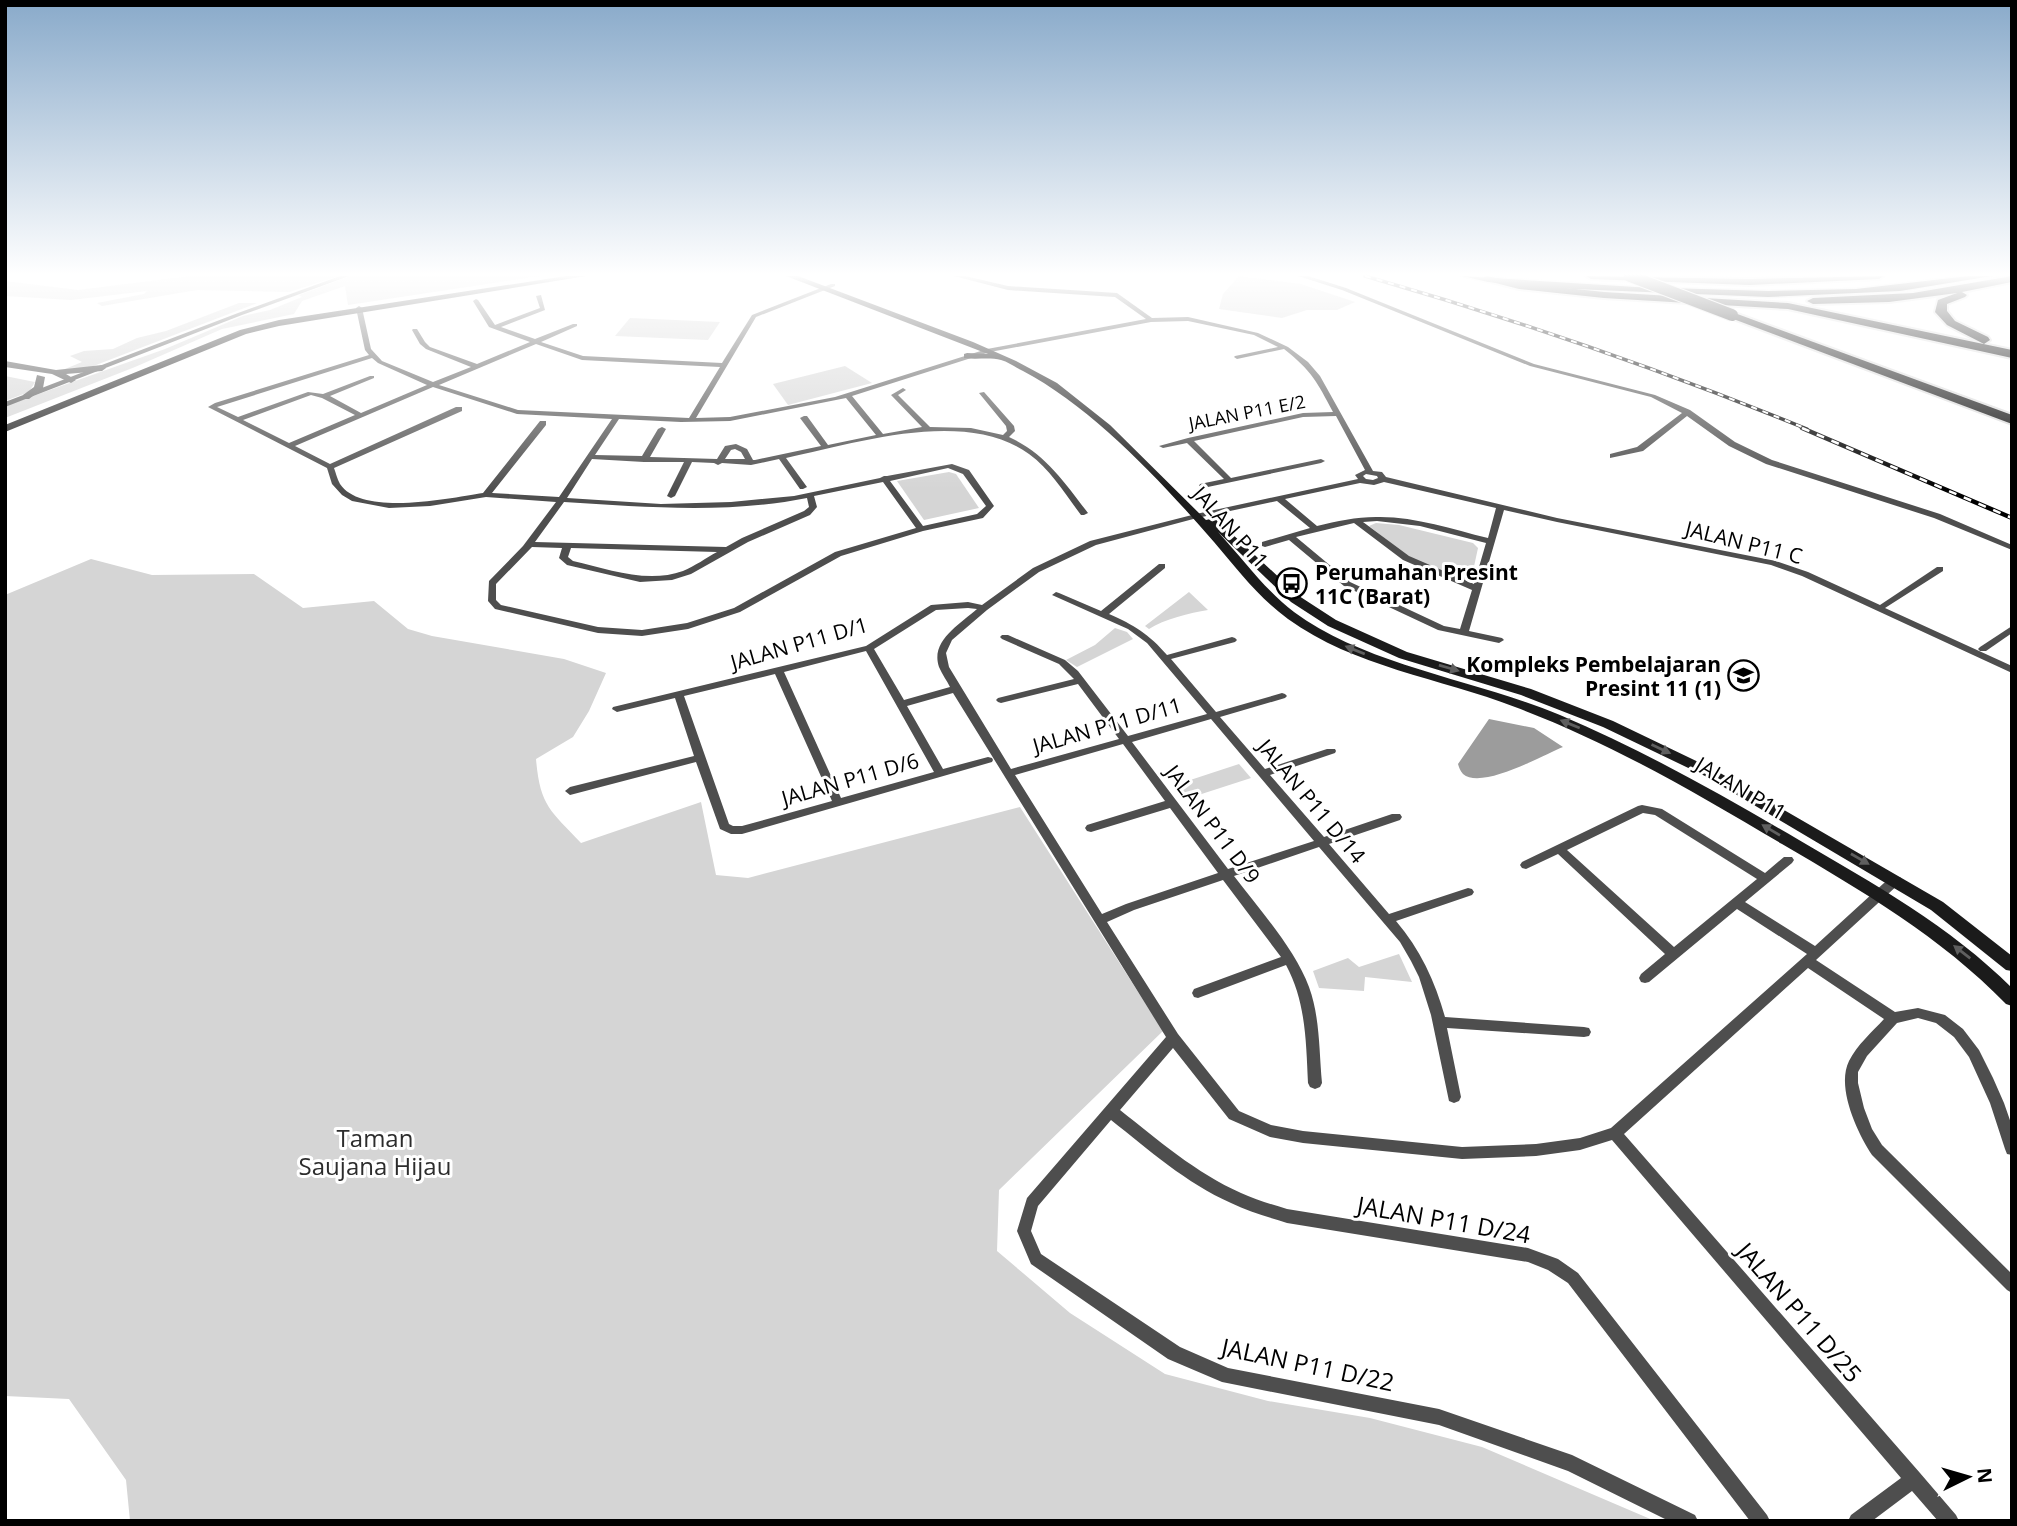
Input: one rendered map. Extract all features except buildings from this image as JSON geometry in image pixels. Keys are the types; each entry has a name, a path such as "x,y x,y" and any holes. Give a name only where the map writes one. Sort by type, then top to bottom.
{"highway":[{"path":"1825,347 2012,420"},
{"path":"1833,347 2012,411"},
{"path":"1980,347 2012,354"}],"main road":[{"path":"5,429 96,385 189,347"},
{"path":"5,420 112,385 205,347"},
{"path":"967,356 973,347"},
{"name":"JALAN P11","path":"982,347 998,352"},
{"name":"JALAN P11","path":"986,347 1032,371 1090,412 1295,599 1332,623 1403,655 1515,688 1608,724 1718,777 1896,880 1947,913 2012,965"},
{"path":"967,356 998,352"},
{"path":"96,385 93,388 112,385"},
{"name":"JALAN P11","path":"1201,515 1256,587 1311,629 1370,657 1516,703 1623,748 1686,780 1878,893 1973,960 2012,999"}],"street":[{"path":"5,405 155,347"},
{"path":"369,347 370,353 380,362 435,386 517,411 691,420 759,415 848,396 967,356 1021,347"},
{"path":"427,347 478,367"},
{"path":"291,445 523,347"},
{"path":"550,347 582,358 724,365"},
{"path":"691,420 735,347"},
{"path":"1284,347 1307,363 1369,471"},
{"path":"1488,347 1532,365 1632,390 1687,412 1732,444 1769,462 1937,516 2012,548"},
{"path":"1237,357 1280,348 1317,379"},
{"path":"370,353 356,361 213,405 330,467 336,484 345,493 370,503 405,507 486,495 560,500 682,506 731,504 810,496 942,466 956,466 966,472 990,502 989,509 980,516 921,528 838,554 724,615 688,626 642,633 598,629 498,607 492,601 492,583 530,544 560,500 590,457 617,417"},
{"path":"356,361 380,362"},
{"path":"5,364 54,372 102,368"},
{"path":"5,371 66,381"},
{"path":"54,372 66,381"},
{"path":"26,397 38,388 40,377"},
{"path":"324,396 372,377"},
{"path":"903,390 894,395 928,429"},
{"path":"982,393 1010,426 1011,431 1004,438"},
{"path":"237,419 304,394 324,396 362,416"},
{"path":"848,396 881,436"},
{"path":"330,467 459,409"},
{"path":"1613,456 1636,451 1687,412"},
{"name":"JALAN P11 E/2","path":"1163,446 1303,415 1337,414"},
{"path":"804,418 826,448"},
{"path":"486,495 543,423"},
{"path":"644,460 662,429"},
{"path":"590,457 751,463 928,429 972,431 1004,438 1030,451 1042,461 1084,513"},
{"path":"1188,440 1229,480"},
{"path":"719,463 728,448 736,446 744,451 751,463"},
{"path":"782,458 803,487"},
{"path":"1203,486 1321,461"},
{"path":"671,496 688,462"},
{"path":"1362,480 1360,474 1369,471 1380,474 1383,479 1374,483 1362,480 1201,515 1093,543 1036,570 984,608 948,639 941,653 944,667 956,689 1173,1038 1234,1115 1270,1131 1303,1137 1462,1153 1536,1150 1580,1144 1615,1133 1812,957 1878,893 1896,880"},
{"path":"884,478 921,528"},
{"name":"JALAN P11 C","path":"1383,479 1735,554 1786,568 2012,670"},
{"path":"567,546 563,558 570,564 656,580 688,572 727,550 811,511 810,496"},
{"path":"1279,498 1317,530"},
{"path":"1464,633 1501,506"},
{"name":"JALAN P11 C","path":"1534,513 1775,558 2012,663"},
{"path":"1265,544 1356,521 1392,519 1490,541"},
{"path":"1356,521 1406,558 1477,589"},
{"path":"1291,537 1347,584 1427,622 1464,633 1499,639"},
{"path":"530,544 727,550"},
{"path":"1102,615 1162,566"},
{"path":"1884,605 1941,569"},
{"name":"JALAN P11 D/14","path":"1056,596 1141,634 1215,714 1319,842 1404,939 1423,968 1439,1022 1454,1097"},
{"name":"JALAN P11 D/1","path":"617,709 869,648 934,607 968,604 984,608"},
{"path":"1983,649 2012,629"},
{"name":"JALAN P11 D/9","path":"1005,637 1062,662 1081,680 1289,959 1302,979 1308,995 1315,1083"},
{"path":"1165,658 1232,640"},
{"path":"869,648 941,774"},
{"path":"779,671 838,803"},
{"path":"1001,700 1081,680"},
{"path":"902,704 956,689"},
{"path":"570,791 699,758 678,694"},
{"name":"JALAN P11 D/11","path":"1010,773 1282,696"},
{"path":"1264,773 1331,751"},
{"name":"JALAN P11 D/6","path":"699,758 724,826 732,830 742,830 988,760"},
{"path":"1091,828 1173,803"},
{"path":"1526,865 1638,811 1651,810 1765,878"},
{"path":"1100,920 1396,817"},
{"path":"1559,849 1673,954"},
{"path":"1644,978 1788,860"},
{"path":"1387,919 1468,892"},
{"path":"1736,902 1893,1018"},
{"path":"1198,993 1289,959"},
{"path":"2012,1149 1995,1094 1962,1037 1945,1020 1924,1013 1903,1014 1893,1018 1853,1065 1851,1076 1863,1128 1877,1150 2012,1285"},
{"path":"1439,1022 1584,1032"},
{"name":"JALAN P11 D/22","path":"1173,1038 1032,1203 1024,1231 1036,1259 1174,1353 1228,1376 1417,1412 1476,1429 1572,1464 1689,1521"},
{"name":"JALAN P11 D/24","path":"1110,1111 1207,1186 1259,1209 1287,1216 1528,1255 1553,1264 1573,1278 1761,1521"},
{"name":"JALAN P11 D/25","path":"1615,1133 1950,1521"},
{"path":"1857,1521 1914,1479"}],"green space":[{"path":"142,347 83,370 65,369 82,362 70,356 84,351"},
{"path":"180,347 5,418 5,406 165,349"},
{"path":"845,366 872,383 788,405 773,384"},
{"path":"5,376 35,382 29,392 5,401"},
{"path":"949,472 956,474 979,508 924,520 897,481"},
{"path":"1376,523 1399,525 1473,543 1478,548 1471,580 1463,581 1407,556 1369,526"},
{"name":"Taman Saujana Hijau","path":"91,559 152,575 254,574 303,608 374,601 408,629 432,636 564,659 606,673 589,711 573,737 536,759 540,787 548,806 581,843 701,802 716,875 748,878 1020,807 1163,1031 999,1190 997,1251 1070,1313 1165,1374 1268,1401 1370,1418 1482,1447 1655,1521 130,1521 126,1480 69,1399 5,1396 5,595"},
{"path":"1189,592 1208,610 1170,619 1149,629 1145,626"},
{"path":"1115,628 1127,632 1133,639 1077,667 1066,660 1095,645"},
{"path":"1239,764 1251,778 1183,800 1172,786"},
{"path":"1399,954 1412,982 1365,977 1364,991 1319,988 1313,971 1348,958 1359,967"}],"shaded area":[{"path":"1489,719 1534,728 1563,747 1498,775 1472,778 1463,774 1458,764"}],"railway":[{"path":"1591,347 1807,429"},
{"path":"1802,428 2012,518"}],"place":[{"name":"Perumahan Presint 11C (Barat)","path":"1292,584"},
{"name":"Kompleks Pembelajaran Presint 11 (1)","path":"1744,676"}]}
